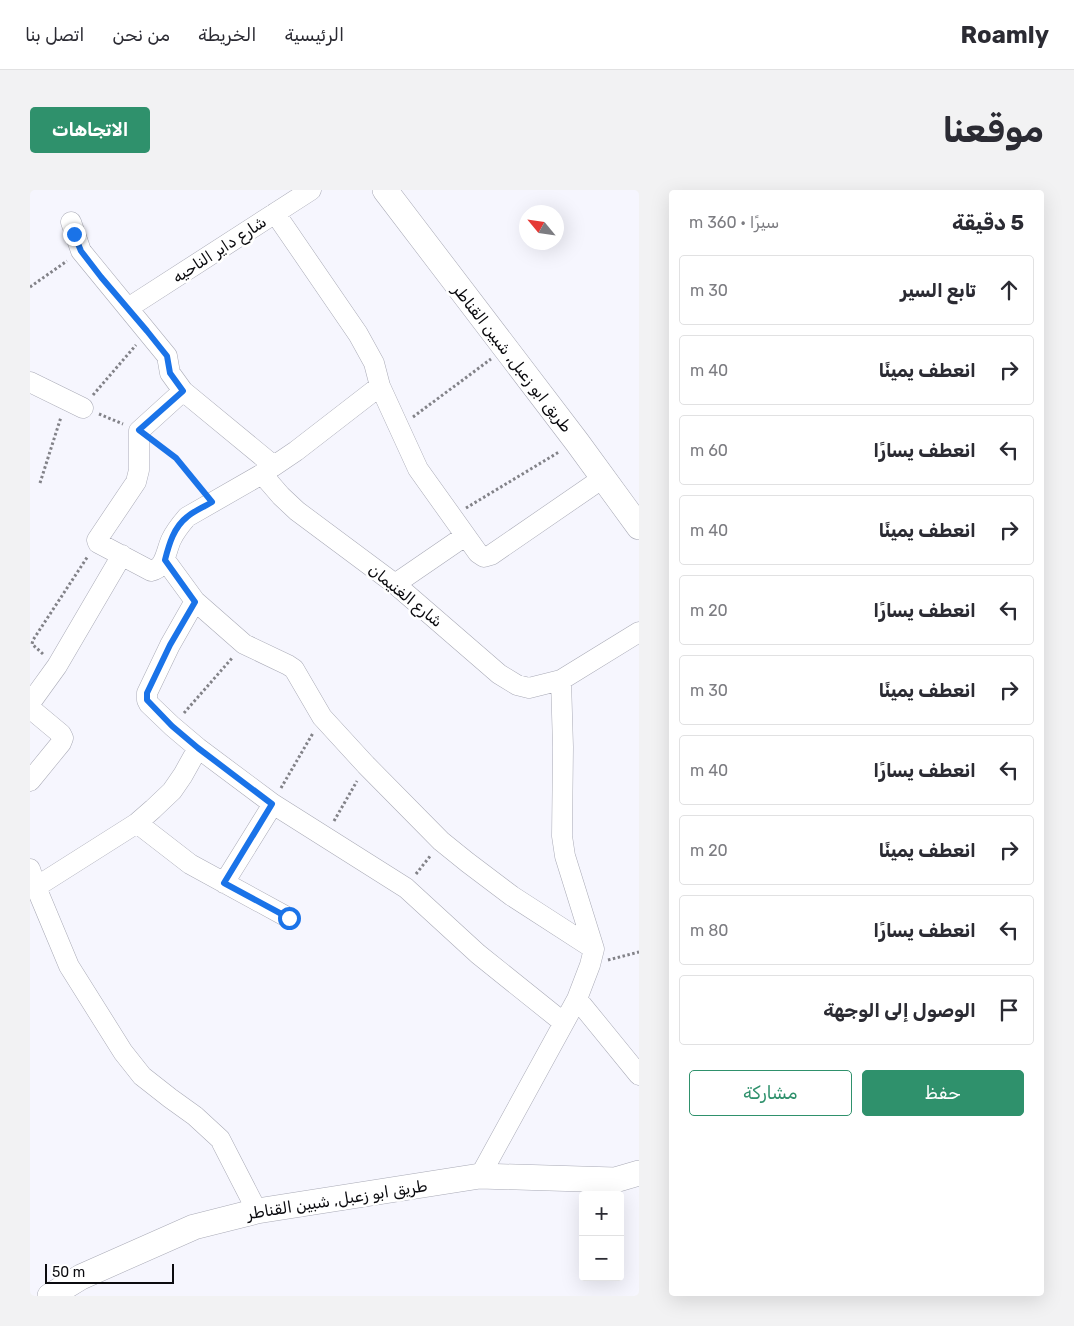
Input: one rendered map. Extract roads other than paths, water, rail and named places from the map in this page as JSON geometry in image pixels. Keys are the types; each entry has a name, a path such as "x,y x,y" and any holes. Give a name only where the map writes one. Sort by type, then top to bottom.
{"street":[{"name":"شارع داير الناحيه","path":"128,308 311,190"},
{"name":"طريق ابو زعبل, شبين القناطر","path":"384,190 577,442 639,527"},
{"path":"275,213 358,334 374,363 380,386 418,469 478,552 484,556 491,555 603,478"},
{"name":"شارع الغنيمان","path":"71,222 81,251 167,356 170,373 183,391 268,470 281,496 297,511 395,584 508,681 529,688 561,680 639,632"},
{"path":"30,382 74,404"},
{"path":"183,391 139,430 139,470 136,482 97,540 97,542 151,571 157,569 165,560 170,541 178,526 187,517 268,470 296,451 380,386"},
{"path":"395,584 465,536"},
{"path":"30,781 63,738 30,706 57,666 122,555"},
{"path":"165,560 195,602 244,644 294,669 322,717 366,765 442,840 467,862 592,957"},
{"path":"195,602 170,645 147,693 149,704 198,748 272,804 406,888 478,954 564,1023"},
{"path":"480,1176 564,1023 576,999 592,957 565,856 562,836 563,747 561,680"},
{"path":"198,748 183,776 172,791 137,823 33,878 69,966 123,1052 142,1076 195,1116 220,1139 257,1210"},
{"path":"224,883 272,804"},
{"path":"137,823 190,864 289,918"},
{"path":"576,999 639,1075"},
{"name":"طريق ابو زعبل, شبين القناطر","path":"50,1296 81,1277 194,1227 257,1210 480,1176 615,1180 639,1173"},
{"path":"615,1180 639,1188"}]}
